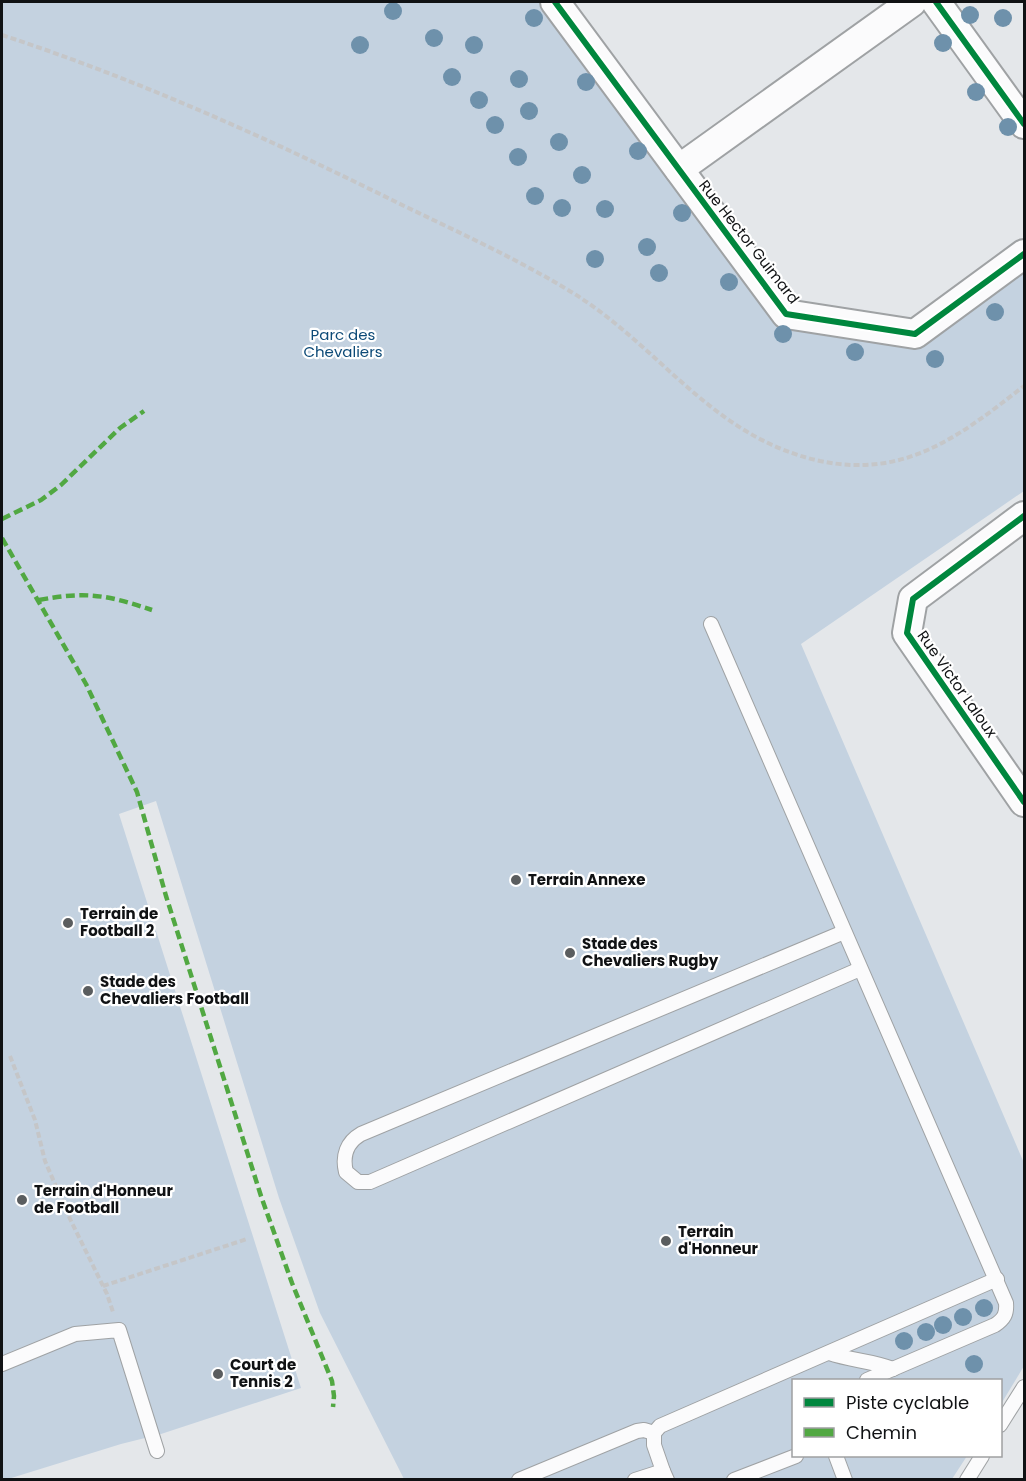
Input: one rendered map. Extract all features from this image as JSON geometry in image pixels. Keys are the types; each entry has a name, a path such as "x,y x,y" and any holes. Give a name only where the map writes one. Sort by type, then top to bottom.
{"street":[{"name":"Rue Hector Guimard","path":"555,2 786,314 915,334 1024,254"},
{"path":"679,169 912,2"},
{"path":"936,2 1024,124"},
{"name":"Rue Victor Laloux","path":"1024,516 913,599 907,633 1024,802"}],"lane":[{"path":"711,624 1006,1303 1003,1319 995,1325 869,1379"},
{"path":"844,932 361,1134 350,1142 345,1154 346,1172 358,1182 370,1182 860,969"},
{"path":"635,1479 665,1475 654,1445 654,1433 660,1426 997,1279"},
{"path":"2,1364 75,1334 119,1330 157,1451"},
{"path":"829,1353 847,1359 876,1362 893,1369"},
{"path":"1002,1422 1024,1387"},
{"path":"519,1479 637,1431 644,1430 654,1433"},
{"path":"734,1479 792,1457"},
{"path":"837,1457 845,1479"},
{"path":"967,1479 981,1457"}],"path":[{"path":"2,36 122,78 198,109 483,244 587,302 615,323 716,412 766,442 794,453 819,461 861,465 885,464 908,459 953,438 1024,386"},
{"path":"10,1056 33,1113 45,1161 103,1286 119,1330"},
{"path":"103,1286 247,1239"}],"green space":[{"name":"Parc des Chevaliers","path":"2,2 542,2 782,325 919,345 1024,271 1024,491 801,644 1024,1163 1024,1366 1002,1402 1002,1379 792,1379 792,1457 966,1457 952,1479 404,1479 320,1313 279,1198 156,801 119,814 301,1388 161,1434 2,1479"}],"marked path":[{"path":"2,519 41,500 61,485 120,428 144,411"},
{"path":"2,538 86,684 137,792 166,896 261,1196 292,1283 332,1381 333,1407"},
{"path":"39,600 84,595 97,596 152,610"}],"cycle path":[{"path":"555,2 786,314 915,334 1024,254"},
{"path":"936,2 1024,124"},
{"path":"1024,516 913,599 907,633 1024,802"}],"place":[{"name":"Terrain Annexe","path":"516,880"},
{"name":"Terrain de Football 2","path":"68,923"},
{"name":"Stade des Chevaliers Rugby","path":"570,953"},
{"name":"Stade des Chevaliers Football","path":"88,991"},
{"name":"Terrain d'Honneur de Football","path":"22,1200"},
{"name":"Terrain d'Honneur","path":"666,1241"},
{"name":"Court de Tennis 2","path":"218,1374"}]}
